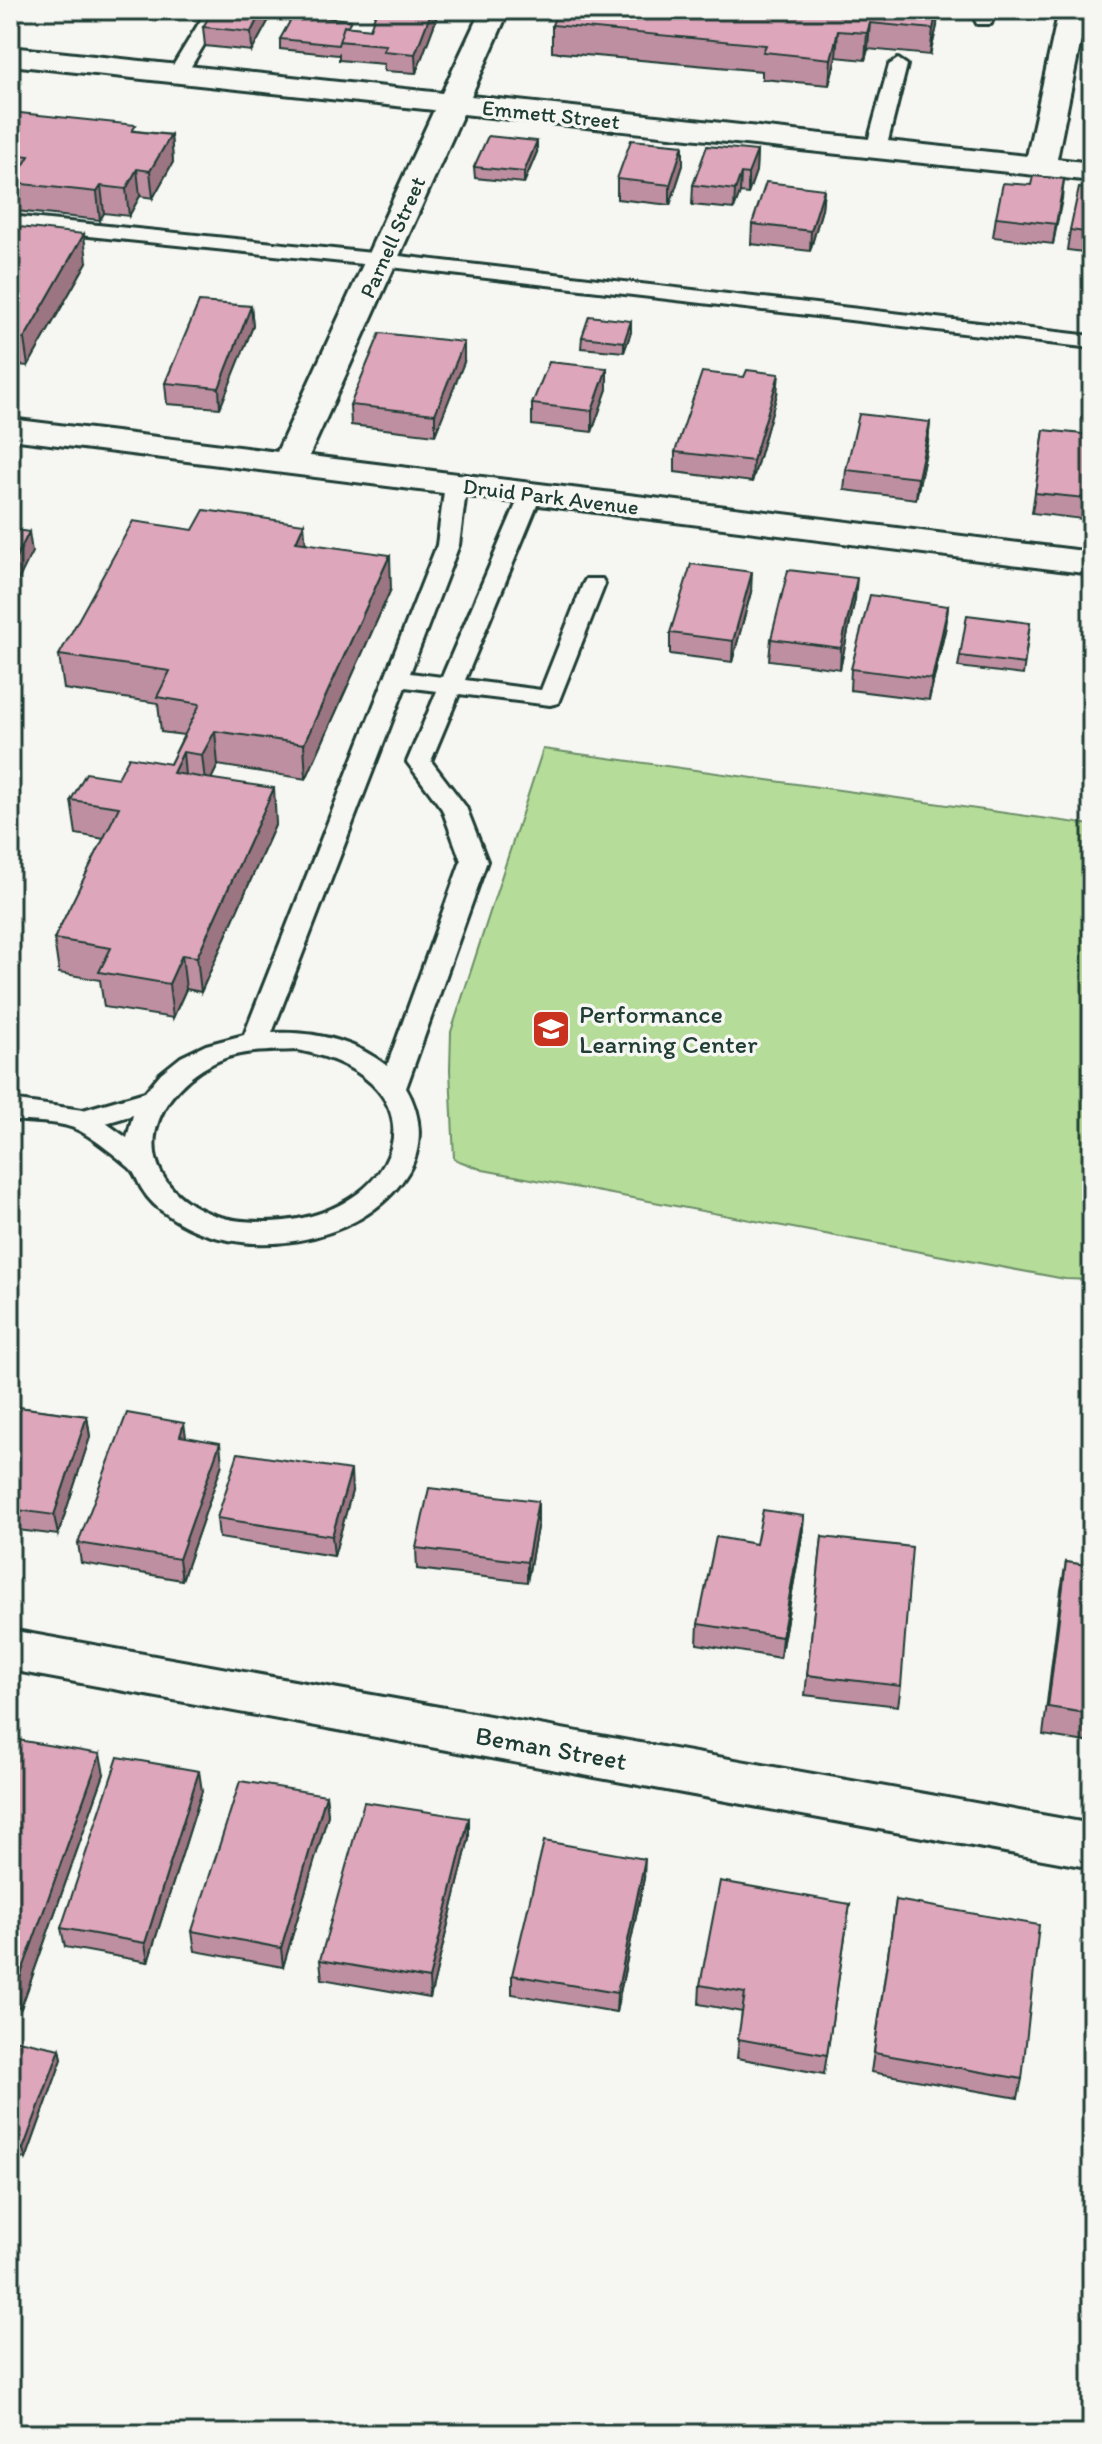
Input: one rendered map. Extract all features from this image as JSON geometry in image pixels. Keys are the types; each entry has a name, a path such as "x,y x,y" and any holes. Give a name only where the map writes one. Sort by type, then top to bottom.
{"street":[{"name":"Parnell Street","path":"289,463 495,10"},
{"path":"1040,167 1073,10"},
{"name":"Emmett Street","path":"10,56 1092,172"},
{"name":"Druid Park Avenue","path":"10,429 1092,563"},
{"name":"Beman Street","path":"10,1650 1092,1846"}],"lane":[{"path":"177,74 216,10"},
{"path":"876,149 898,65"},
{"path":"10,222 382,260 1092,342"},
{"path":"255,1042 448,545 456,484"},
{"path":"393,1088 474,861 454,807 419,762 531,493"},
{"path":"396,679 550,698 594,584"},
{"path":"298,1041 339,1050 373,1068 393,1088 408,1123 406,1154 387,1185 367,1202 316,1227 271,1234 225,1230 186,1215 156,1191 141,1162 139,1130 152,1099 178,1073 213,1053 255,1042 298,1041"},
{"path":"10,1110 83,1120 152,1099"},
{"path":"83,1120 141,1162"}],"green space":[{"path":"543,749 1092,825 1092,1280 1065,1279 483,1170 454,1159 451,1032"}],"building":[{"path":"213,10 262,10 251,32 203,27"},
{"path":"377,10 432,10 415,54 383,51 386,45 338,41 344,26 370,29"},
{"path":"558,10 724,10 785,16 786,10 937,10 933,29 870,23 867,33 838,31 831,59 763,52 766,45 552,25"},
{"path":"294,14 351,20 347,27 344,26 338,45 280,39"},
{"path":"10,112 136,125 132,131 171,135 150,171 137,169 126,189 101,186 97,192 13,183 29,156 10,154"},
{"path":"488,136 537,141 524,172 474,167"},
{"path":"631,140 683,145 670,185 617,179"},
{"path":"707,146 757,151 748,174 741,173 735,190 693,185"},
{"path":"1033,176 1064,179 1056,224 996,217 1003,183 1031,185"},
{"path":"766,182 824,189 811,231 752,224"},
{"path":"1079,188 1092,190 1092,233 1070,230"},
{"path":"10,226 84,234 24,339 10,337"},
{"path":"199,302 251,306 219,388 165,383"},
{"path":"589,316 631,321 624,342 582,337"},
{"path":"380,333 464,342 435,414 350,405"},
{"path":"549,362 607,368 592,411 532,404"},
{"path":"747,370 779,374 753,461 675,452 702,372 744,377"},
{"path":"859,414 930,422 918,478 846,470"},
{"path":"1044,430 1092,435 1085,498 1035,493"},
{"path":"204,510 304,524 296,542 390,555 304,744 215,731 202,755 183,752 173,773 274,788 197,957 182,955 169,984 99,972 111,948 54,939 119,807 71,800 86,773 118,778 129,757 170,764 200,704 157,697 170,671 59,655 133,521 193,530"},
{"path":"10,529 29,532 10,570"},
{"path":"691,564 752,572 733,641 670,633"},
{"path":"788,570 857,578 841,648 771,639"},
{"path":"870,595 948,606 932,679 851,669"},
{"path":"967,615 1030,623 1024,664 960,656"},
{"path":"10,1406 87,1416 54,1515 10,1509"},
{"path":"127,1413 184,1423 180,1436 220,1443 179,1559 78,1543"},
{"path":"238,1453 351,1470 332,1536 217,1518"},
{"path":"429,1488 538,1501 527,1562 416,1548"},
{"path":"763,1510 804,1516 782,1637 698,1624 716,1537 756,1544"},
{"path":"822,1537 912,1547 901,1686 807,1675"},
{"path":"1066,1562 1092,1566 1092,1714 1048,1707"},
{"path":"18,1740 100,1754 16,1988 10,1987 10,1760"},
{"path":"118,1757 199,1771 145,1943 61,1928"},
{"path":"240,1781 326,1795 281,1948 192,1931"},
{"path":"364,1802 469,1818 429,1979 320,1960"},
{"path":"544,1841 645,1859 617,1993 512,1975"},
{"path":"720,1881 850,1904 827,2055 738,2039 745,1993 700,1985"},
{"path":"896,1900 1039,1925 1022,2079 874,2053"},
{"path":"13,2039 60,2049 23,2149 10,2146 10,2048"}],"place":[{"name":"Performance Learning Center","path":"551,1029"}]}
